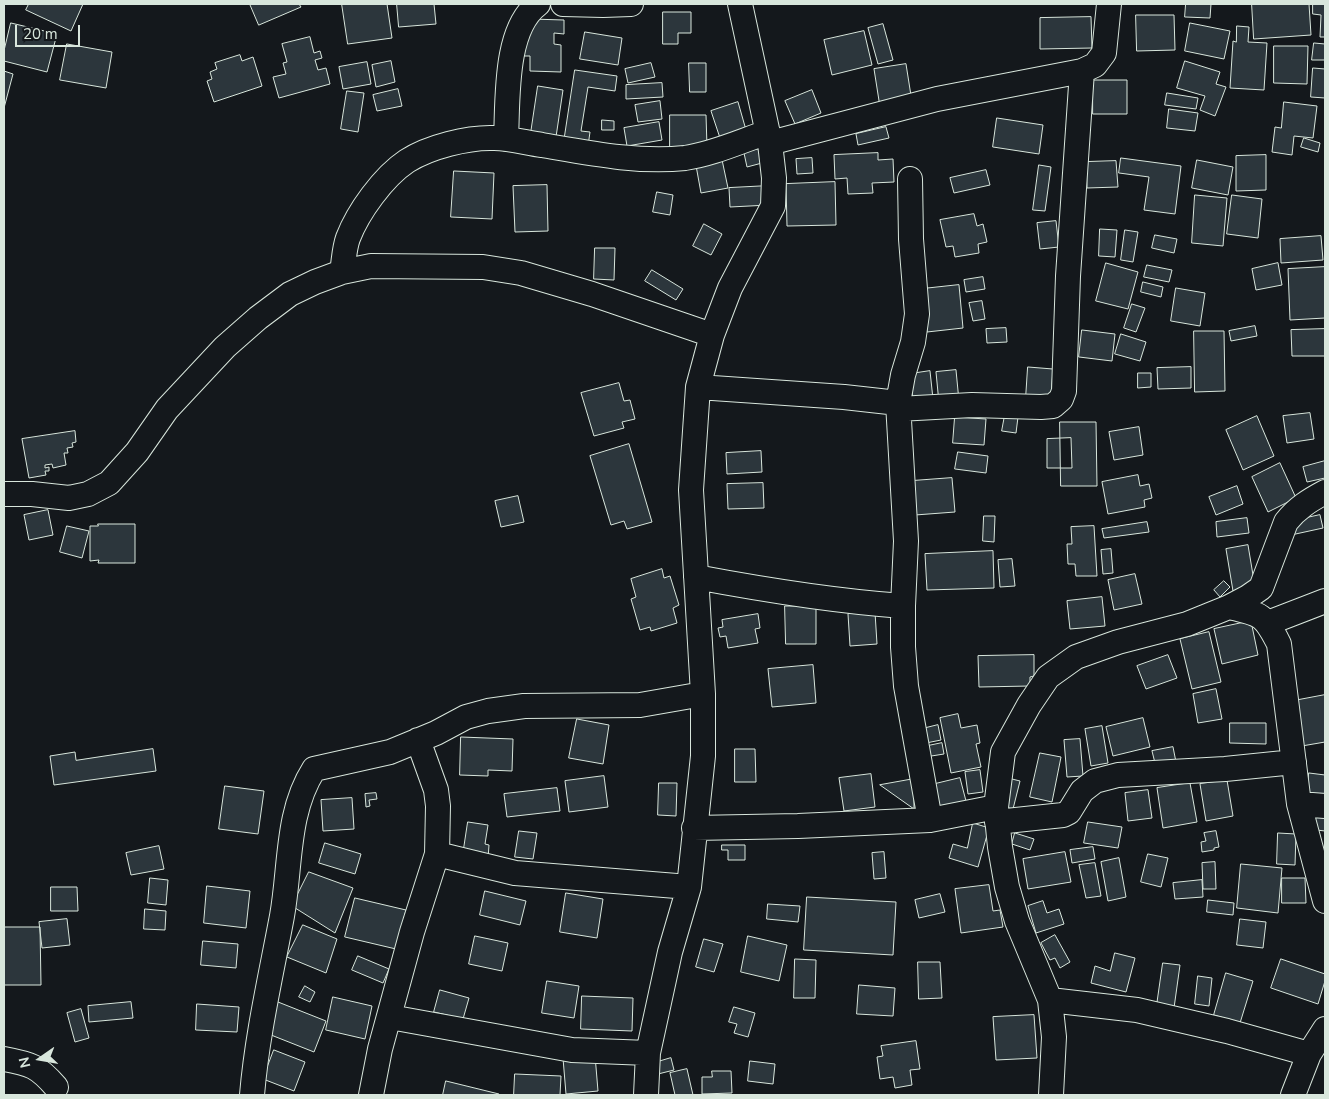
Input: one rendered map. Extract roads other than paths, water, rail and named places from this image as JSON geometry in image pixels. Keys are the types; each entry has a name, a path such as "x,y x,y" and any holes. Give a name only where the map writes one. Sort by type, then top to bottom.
{"street":[{"path":"506,139 511,61 520,25 530,10 538,4"},
{"path":"563,4 632,4"},
{"path":"646,1095 648,1053 670,952 689,887 703,756 703,694 691,490 698,387 712,335 730,288 773,206 774,178 769,137 740,4"},
{"path":"342,272 348,239 358,216 383,183 407,161 453,143 495,138 594,154 634,158 685,158 937,99 1082,71 1095,65 1104,53 1109,4"},
{"path":"698,387 844,397 898,406 1054,406 1061,399 1064,392 1068,276 1082,71"},
{"path":"910,179 911,239 917,314 913,342 903,375 898,406 906,541 903,606 906,686 930,820"},
{"path":"4,494 32,494 69,498 88,494 108,483 137,452 167,409 225,347 258,318 290,294 314,282 342,272 371,266 483,267 521,273 592,294 712,335"},
{"path":"1051,1095 1054,1037 1050,1000 1017,920 1007,886 996,814 1004,752 1029,705 1048,677 1076,657 1118,642 1187,624 1229,607 1261,588 1286,522 1293,513 1306,503 1325,492"},
{"path":"696,577 759,589 842,601 903,606"},
{"path":"1268,623 1325,601"},
{"path":"1229,607 1253,612 1268,623 1278,644 1299,804 1325,902"},
{"path":"252,1095 262,1020 282,913 294,813 304,785 314,769 390,752 466,717 488,711 524,706 640,705 703,694"},
{"path":"371,1095 380,1049 412,932 436,854 438,806 436,790 418,740"},
{"path":"694,828 798,826 930,820 996,814 1063,815 1069,812 1082,791 1095,781 1118,775 1225,769 1294,762"},
{"path":"1299,804 1325,806"},
{"path":"436,854 515,873 689,887"},
{"path":"1050,1000 1137,1010 1228,1031 1309,1054"},
{"path":"390,1017 572,1050 648,1053"},
{"path":"1293,1095 1309,1054 1325,1029"},
{"path":"4,1059 24,1062 43,1071 56,1087"}]}
